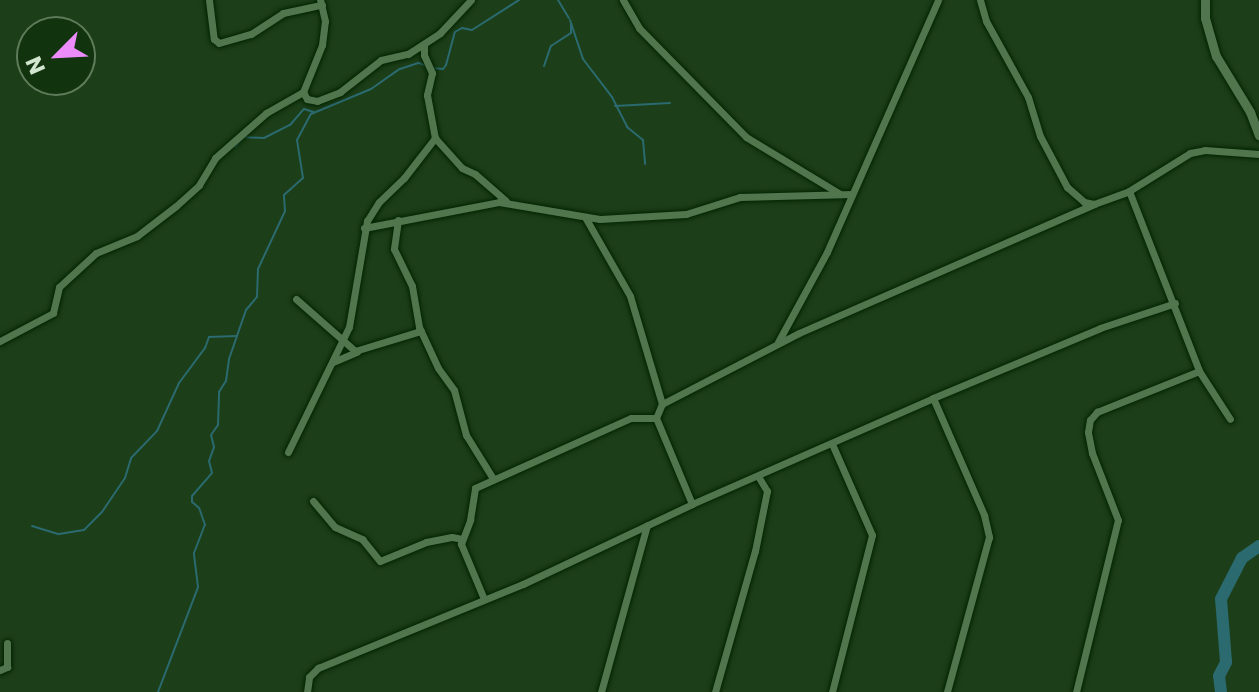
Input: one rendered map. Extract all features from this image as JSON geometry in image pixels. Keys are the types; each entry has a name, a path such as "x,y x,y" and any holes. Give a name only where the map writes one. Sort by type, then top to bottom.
{"street":[{"path":"0,341 53,313 59,287 96,253 137,236 176,206 199,185 215,158 266,113 303,92 322,45 325,21 321,2 283,13 251,34 219,43 214,39 209,0"},
{"path":"303,92 312,101 346,89 386,57 401,57 440,33 471,0"},
{"path":"623,0 639,28 746,137 842,195"},
{"path":"777,344 826,255 938,0"},
{"path":"980,0 986,21 1028,97 1037,130 1067,187 1077,198 1094,204"},
{"path":"1205,0 1205,18 1216,56 1250,112 1259,135"},
{"path":"424,44 426,63 432,73 427,95 435,138 462,168 475,174 506,201"},
{"path":"288,452 343,343 354,305 364,228 379,202 404,178 435,138"},
{"path":"692,504 656,418 662,404 777,344 1129,191 1190,153 1205,150 1259,154"},
{"path":"1129,191 1199,371 1230,419"},
{"path":"364,228 506,201 585,217 686,214 740,197 852,194"},
{"path":"585,217 630,296 662,404"},
{"path":"398,220 394,249 412,286 421,331 438,368 454,390 466,435 492,477"},
{"path":"296,299 343,343 360,351"},
{"path":"307,692 309,677 318,668 484,599 933,398 1100,328 1175,303"},
{"path":"333,362 421,331"},
{"path":"1076,692 1118,520 1092,453 1088,432 1090,420 1097,412 1199,371"},
{"path":"933,398 984,515 989,537 947,692"},
{"path":"484,599 462,548 462,539 470,520 472,492 492,477 553,455 631,418 656,418"},
{"path":"832,444 872,535 832,692"},
{"path":"715,692 755,551 767,491 758,476"},
{"path":"313,501 335,527 362,539 380,561 426,542 452,537 462,539"},
{"path":"601,692 647,525"},
{"path":"0,670 7,667 7,643"}],"waterway":[{"path":"433,68 443,69 446,65 455,32 462,28 472,30 519,0"},
{"path":"558,0 569,18"},
{"path":"570,20 583,59 612,97 627,127 643,140 645,164"},
{"path":"544,66 551,46 571,33 571,24"},
{"path":"158,692 198,587 194,553 205,525 199,508 192,502 192,496 212,473 209,461 214,447 211,435 218,425 219,392 226,381 229,359 246,310 257,297 258,269 285,211 284,195 303,178 297,140 311,114 371,89 400,69 419,63 427,66"},
{"path":"615,106 670,103"},
{"path":"235,147 244,137 264,138 290,125 304,109 314,112"},
{"path":"32,526 59,534 84,530 102,512 125,478 131,458 157,431 179,383 205,348 209,337 236,336"},
{"path":"1221,692 1219,676 1226,662 1221,599 1242,558 1259,546"}]}
